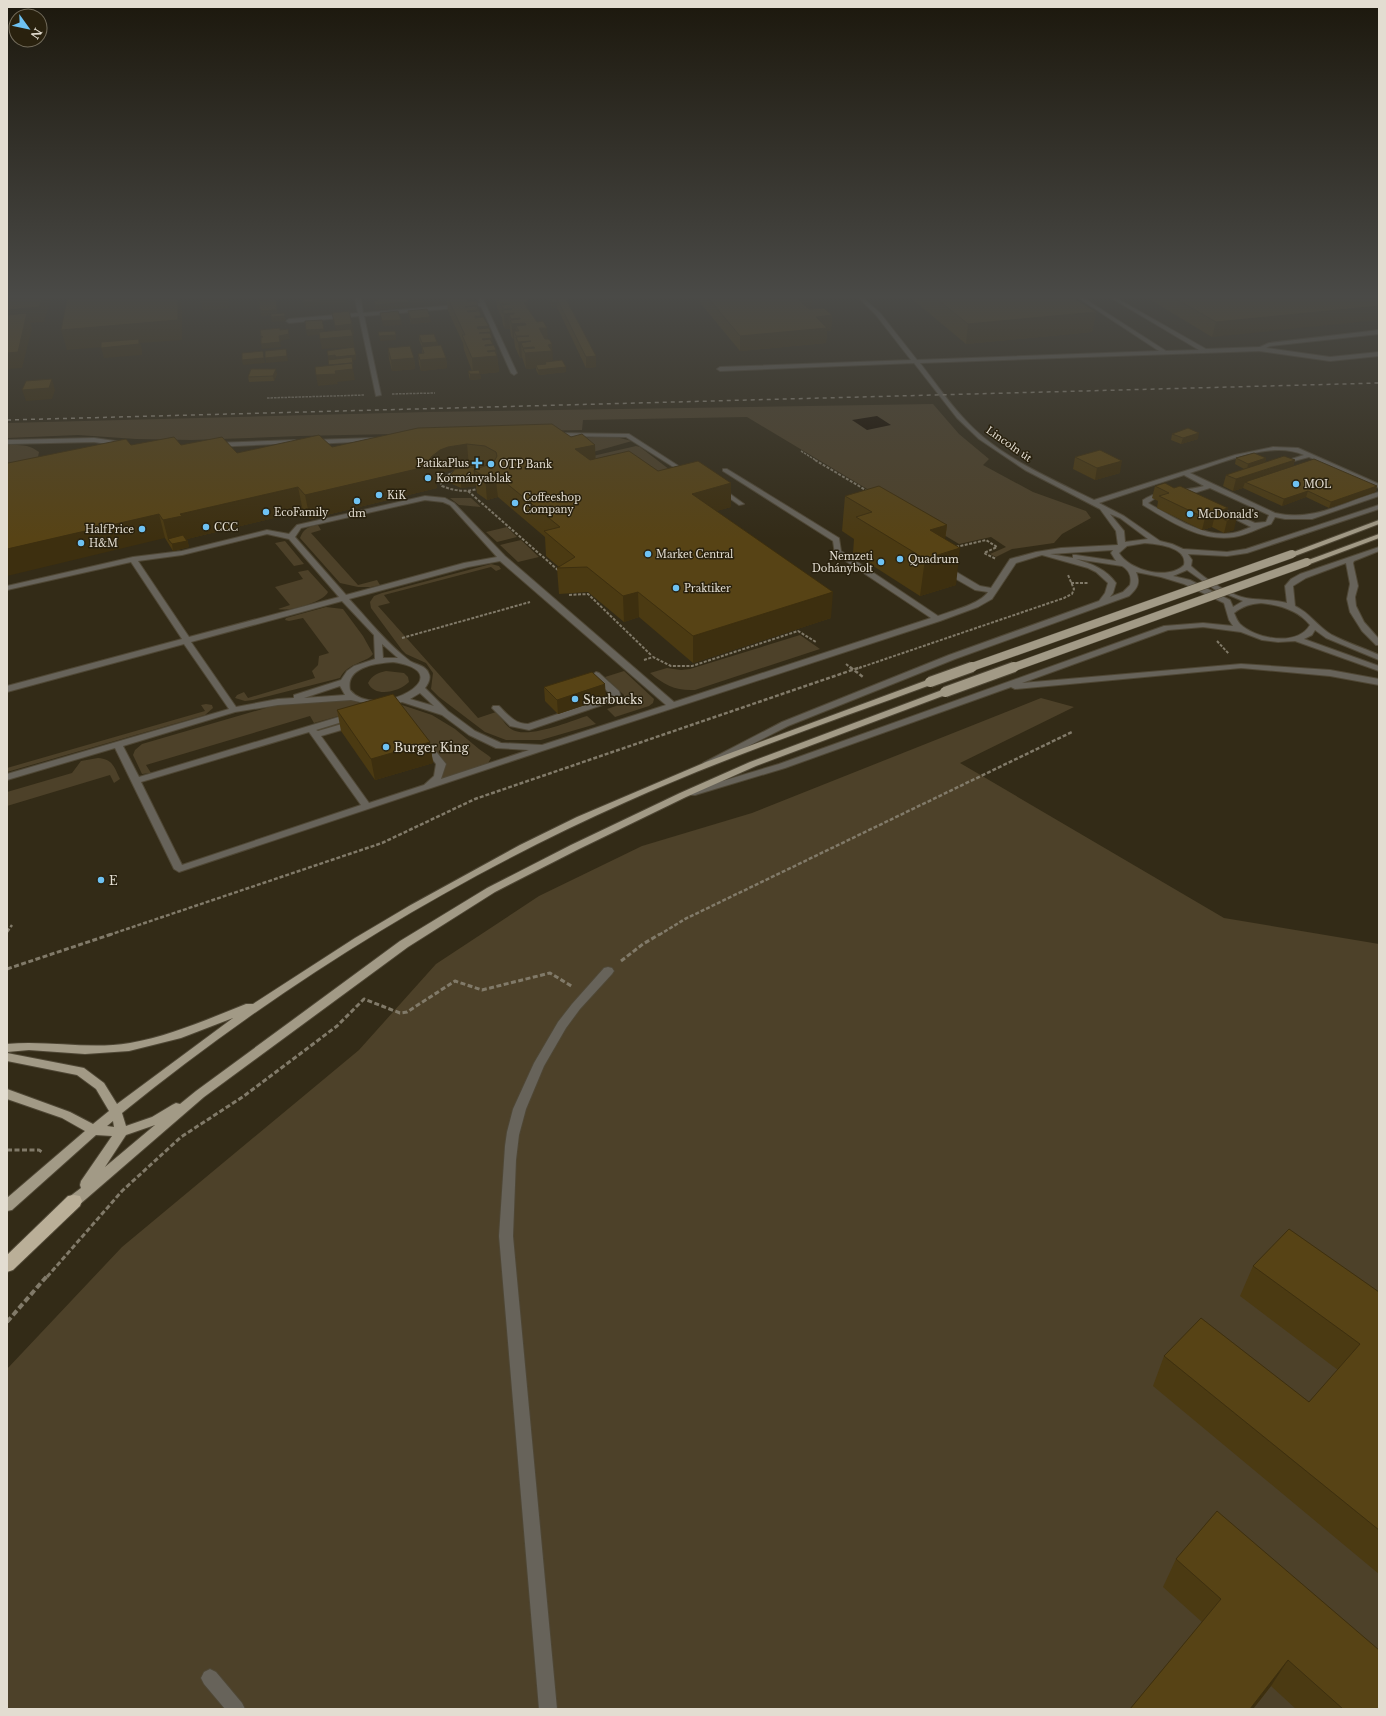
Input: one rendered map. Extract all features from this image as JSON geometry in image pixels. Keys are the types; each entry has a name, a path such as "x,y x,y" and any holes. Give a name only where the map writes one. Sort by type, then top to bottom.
{"highway":[{"path":"7,1265 74,1201"}],"main road":[{"path":"7,1206 94,1130 151,1084 263,1002 376,928 461,880 581,819 699,767 930,682 1379,522"},
{"path":"74,1201 200,1094 417,936 498,887 575,847 683,795 753,764 944,692 1379,536"},
{"path":"7,1048 28,1046 85,1050 129,1047 177,1035 263,1002"},
{"path":"7,1057 80,1071 100,1086 116,1112 122,1132"},
{"path":"7,1094 66,1115 94,1130 122,1132 156,1120 200,1094"},
{"path":"74,1201 93,1176 122,1132"}],"street":[{"path":"374,379 378,395"},
{"name":"Lincoln út","path":"929,379 959,417 981,438 1003,454 1027,469 1122,517 1158,543"},
{"path":"547,435 627,435 696,477"},
{"path":"7,442 94,440 130,446"},
{"path":"208,445 381,440"},
{"path":"1092,503 1231,458 1272,448 1286,447 1296,449 1379,486"},
{"path":"1273,467 1310,455"},
{"path":"1231,458 1238,462"},
{"path":"725,470 836,540 838,552 937,619"},
{"path":"1185,473 1210,486 1273,514 1285,517 1312,516 1379,494"},
{"path":"716,486 741,504"},
{"path":"1210,486 1188,492 1162,494 1149,498 1145,501 1145,504 1200,531 1218,535 1234,535 1269,523 1273,514"},
{"path":"1188,492 1192,497 1199,500"},
{"path":"291,537 299,526 425,498 445,500 452,504 502,558 673,706"},
{"path":"118,745 179,869 937,619 975,605 989,597 1013,561 1061,550 1120,546 1132,542 1145,541 1158,543 1181,551 1227,554 1247,551 1379,507"},
{"name":"Lincoln út","path":"1102,508 1120,530 1120,546 1115,553 1117,559 1127,566"},
{"path":"1221,510 1253,525 1260,526"},
{"path":"7,588 133,559 182,553 267,532 291,537 344,598 385,642 406,661"},
{"path":"1291,607 1289,586 1294,581 1303,576 1379,549"},
{"path":"1040,554 1083,557 1127,566 1149,573 1160,574 1176,572 1187,566 1189,561 1187,556 1181,551"},
{"path":"1040,554 1094,567 1107,576 1112,583 1110,592 1102,602"},
{"path":"7,690 467,565 502,558"},
{"path":"133,559 188,641 220,693 234,710"},
{"path":"1350,559 1349,570 1354,585 1351,598 1355,612 1363,627 1379,643"},
{"path":"940,566 978,588 992,591"},
{"path":"699,767 785,724 952,657 1126,594 1136,584 1135,576 1127,566"},
{"path":"1187,566 1194,573 1214,586 1236,597 1253,601 1272,602 1291,607 1302,612 1314,625 1330,636 1379,658"},
{"path":"1160,574 1204,589 1227,602 1232,618 1236,624 1244,630"},
{"path":"1231,612 1235,607 1253,601"},
{"path":"683,795 782,766 1167,628 1203,625 1244,630 1269,639 1296,640 1379,670"},
{"path":"1296,640 1312,632 1314,625"},
{"path":"378,634 379,661"},
{"path":"393,660 406,661 422,669 426,676 424,683 414,694 402,699 374,703 361,701 351,697 344,690 343,682 347,675 366,663 393,660"},
{"path":"1001,688 1241,666 1330,673 1379,682"},
{"path":"496,708 511,724 520,727 529,727 617,697 616,693 596,675"},
{"path":"278,702 343,682"},
{"path":"420,688 445,713 472,733 499,746 543,748"},
{"path":"7,777 234,710 278,702 351,697"},
{"path":"402,699 445,713"},
{"path":"313,731 364,711 374,703"},
{"path":"136,780 313,731 358,722"},
{"path":"313,731 367,807"},
{"path":"419,736 441,764 438,777 425,788"},
{"path":"548,1709 506,1236 508,1186 513,1133 529,1081 555,1035 586,994 608,971"},
{"path":"210,1678 236,1709"}],"path":[{"path":"267,398 435,394"},
{"path":"801,451 874,495"},
{"path":"468,491 486,486 491,482 491,478 488,474 470,470 450,473 443,477 440,481 442,486 448,489 468,491 560,572"},
{"path":"953,548 986,540 997,547 984,552 1000,561"},
{"path":"7,969 382,843 475,799 1064,598 1072,594 1074,589 1071,583"},
{"path":"385,642 547,597 588,594 639,642 643,649 653,657 669,666 679,668 692,666 798,631 833,653 863,677"},
{"path":"626,666 653,657"},
{"path":"608,971 643,944 685,919 1072,732"},
{"path":"7,932 12,925"},
{"path":"7,1322 122,1191 181,1137 244,1096 337,1026 364,999 400,1013 407,1012 455,980 482,990 550,973 586,994"}],"shaded area":[{"path":"933,404 959,434 989,459 983,465 1033,492 1086,511 1091,518 1062,534 1054,543 1012,549 996,557 990,554 1006,547 991,537 959,544 747,417 583,420 582,430 300,436 192,440 136,439 78,435 7,438 7,423 428,412"},
{"path":"877,416 891,425 867,430 852,420"},
{"path":"612,436 632,441 593,452 579,438"},
{"path":"7,445 24,446 35,449 39,452 38,457 7,471"},
{"path":"636,446 640,447 691,486 616,459 611,455 587,461 584,458"},
{"path":"450,498 471,498 481,507 459,505"},
{"path":"318,525 321,530 311,533 358,585 377,580 380,585 358,587 340,583 300,538 307,528"},
{"path":"507,527 517,537 497,542 486,532"},
{"path":"521,540 539,557 518,562 500,545"},
{"path":"285,541 304,564 294,566 275,543"},
{"path":"491,564 499,566 501,569 496,571 491,567 384,595 390,603 378,606 478,718 496,712 511,729 518,732 538,731 587,716 596,724 541,740 506,740 485,732 439,697 431,689 433,673 426,663 406,654 402,650 371,608 370,602 374,596 382,593"},
{"path":"308,570 328,592 325,596 313,603 297,608 283,610 278,609 290,605 275,587 303,579 298,572"},
{"path":"326,607 343,609 363,636 373,654 370,657 352,666 343,673 340,678 253,700 245,701 235,698 237,695 244,692 248,698 315,678 312,671 318,665 319,656 329,653 303,618 289,621 285,620 286,618"},
{"path":"800,635 820,649 695,690 676,688 660,681 650,673 667,668 681,670 690,669"},
{"path":"386,671 404,673 408,677 409,682 405,686 387,692 376,691 371,688 368,683 371,678"},
{"path":"624,671 654,699 653,703 649,706 615,717 607,709 621,703 624,695 605,677"},
{"path":"344,698 360,703 360,705 349,713 314,723 310,716 146,765 151,773 142,774 133,755 135,750 142,744 276,705"},
{"path":"1041,698 1074,707 960,763 1224,918 1379,944 1379,1709 7,1709 7,1369 122,1247 359,1050 436,964 539,896 642,846 752,813"},
{"path":"396,703 432,715 455,729 491,758 487,765 444,778 441,775 446,764"},
{"path":"201,705 212,705 213,708 205,715 7,772 7,768 205,711"},
{"path":"98,758 110,762 120,779 114,783 110,775 7,806 7,792 72,773 81,761"}],"building":[{"path":"52,379 49,388 22,390 26,381"},
{"name":"Market Central","path":"552,424 571,437 582,434 595,445 575,449 590,460 629,451 658,471 698,461 731,483 692,494 833,592 693,636 638,592 623,596 587,567 557,568 575,557 544,531 560,527 495,474 485,477 474,470 490,464 495,460 497,456 496,452 485,446 467,444 440,450 431,457 431,461 434,465 305,495 298,487 180,514 182,516 163,520 159,514 7,549 7,462 126,439 131,445 174,437 181,445 222,437 237,453 319,435 332,447 418,428"},
{"path":"1188,428 1199,433 1183,438 1172,434"},
{"path":"1100,450 1122,461 1097,468 1075,457"},
{"path":"1254,453 1266,458 1248,464 1236,458"},
{"path":"1284,456 1295,460 1236,479 1226,475"},
{"path":"1314,459 1377,486 1331,502 1308,491 1284,499 1245,482"},
{"path":"473,467 477,469 474,470 475,480 461,482 449,477 455,469"},
{"path":"1165,483 1174,488 1180,486 1228,508 1222,510 1237,517 1227,521 1215,515 1205,518 1159,496 1169,493 1155,486"},
{"path":"879,486 947,525 930,530 960,548 925,559 856,517 872,512 845,496"},
{"path":"183,535 187,541 172,544 168,539"},
{"path":"592,672 605,684 557,700 544,687"},
{"path":"393,694 430,742 371,759 337,710"},
{"path":"1289,1229 1379,1292 1379,1530 1164,1356 1201,1318 1309,1402 1360,1344 1253,1266"},
{"path":"1217,1511 1379,1650 1379,1709 1343,1709 1288,1660 1250,1709 1130,1709 1221,1599 1176,1559"}],"railway":[{"path":"7,420 1379,383"}],"place":[{"name":"PatikaPlus","path":"477,463"},
{"name":"OTP Bank","path":"491,464"},
{"name":"Kormányablak","path":"428,478"},
{"name":"MOL","path":"1296,484"},
{"name":"KiK","path":"379,495"},
{"name":"dm","path":"357,501"},
{"name":"Coffeeshop Company","path":"515,503"},
{"name":"EcoFamily","path":"266,512"},
{"name":"McDonald's","path":"1190,514"},
{"name":"CCC","path":"206,527"},
{"name":"HalfPrice","path":"142,529"},
{"name":"H&M","path":"81,543"},
{"name":"Market Central","path":"648,554"},
{"name":"Quadrum","path":"900,559"},
{"name":"Nemzeti Dohánybolt","path":"881,562"},
{"name":"Praktiker","path":"676,588"},
{"name":"Starbucks","path":"575,699"},
{"name":"Burger King","path":"386,747"},
{"name":"E","path":"101,880"}]}
